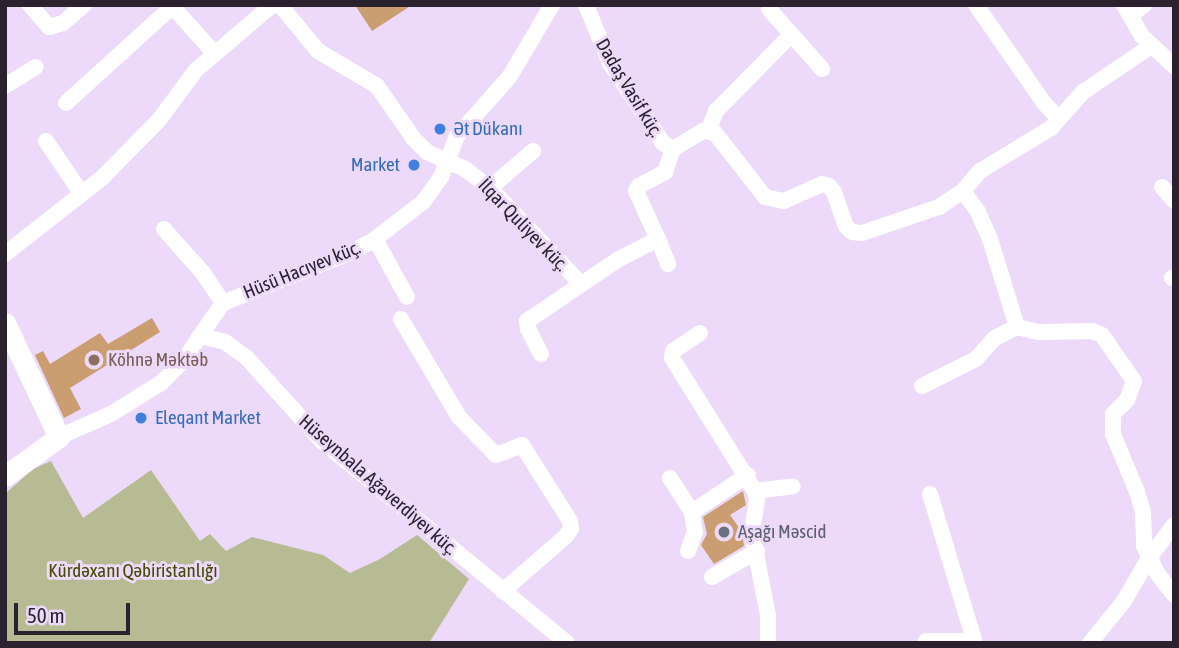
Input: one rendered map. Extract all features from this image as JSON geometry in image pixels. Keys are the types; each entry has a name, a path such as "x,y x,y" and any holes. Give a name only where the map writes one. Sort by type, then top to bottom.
{"street":[{"path":"30,5 49,27 64,23 84,5"},
{"path":"5,254 82,194 159,120 196,70 272,5"},
{"name":"İlqar Quliyev küç.","path":"280,5 318,51 377,86 414,139 445,162 466,169 490,188 581,284"},
{"name":"Hüsü Hacıyev küç.","path":"200,335 223,303 375,239 423,202 440,177 450,148 469,120 521,60 552,5"},
{"name":"Dadaş Vasif küç.","path":"586,5 610,63 656,136 673,149 708,131"},
{"path":"976,5 1044,103 1059,119"},
{"path":"1144,5 1127,11 1150,46 1174,66"},
{"path":"66,103 172,6 214,53"},
{"path":"769,9 790,36 822,69"},
{"path":"790,36 716,111 708,131 720,137 756,188 773,201 784,201 822,184 829,186 834,191 846,226 852,232 862,233 939,207 963,191 980,172 1041,135 1083,92 1150,46"},
{"path":"5,86 35,67"},
{"path":"46,141 82,194"},
{"path":"668,264 636,191 643,184 666,172 673,149"},
{"path":"490,188 533,151"},
{"path":"1162,187 1174,201"},
{"path":"963,191 978,212 990,239 1017,327"},
{"path":"164,229 203,273 223,303"},
{"path":"375,239 407,297"},
{"path":"541,354 528,329 527,321 581,284 658,239"},
{"path":"401,318 459,417 495,455 522,446 570,521 571,529 566,536 503,591"},
{"path":"5,323 59,437"},
{"path":"922,386 976,359 995,338 1017,327 1038,332 1092,331 1109,342 1134,381 1134,389 1113,414 1111,423 1137,492 1149,558 1174,595"},
{"path":"699,333 673,351 672,358 748,475 755,491 757,500 752,533 768,615 768,643"},
{"path":"5,476 59,437 111,414 161,383 185,359 200,335"},
{"name":"Hüseynbala Ağaverdiyev küç.","path":"200,335 235,348 322,441 567,643"},
{"path":"692,512 748,475"},
{"path":"670,478 692,512 695,532 688,551"},
{"path":"755,491 793,486"},
{"path":"926,641 975,642 930,494"},
{"path":"1090,643 1134,587 1149,558 1174,525"},
{"path":"712,577 757,551"}],"green space":[{"name":"Kürdəxanı Qəbiristanlığı","path":"51,461 83,518 151,470 200,541 210,534 226,551 252,537 323,555 350,573 380,559 417,535 469,579 429,643 5,643 5,494 33,469"}],"building":[{"path":"355,5 412,5 372,31"},
{"path":"152,318 160,332 70,388 81,409 64,418 35,355 43,351 50,364 100,333 108,344"},
{"path":"743,491 746,505 730,515 742,532 744,546 714,564 701,545 707,534 703,517"}],"place":[{"name":"Ət Dükanı","path":"440,129"},
{"name":"Market","path":"414,165"},
{"name":"Köhnə Məktəb","path":"94,360"},
{"name":"Eleqant Market","path":"141,418"},
{"name":"Aşağı Məscid","path":"724,532"}]}
